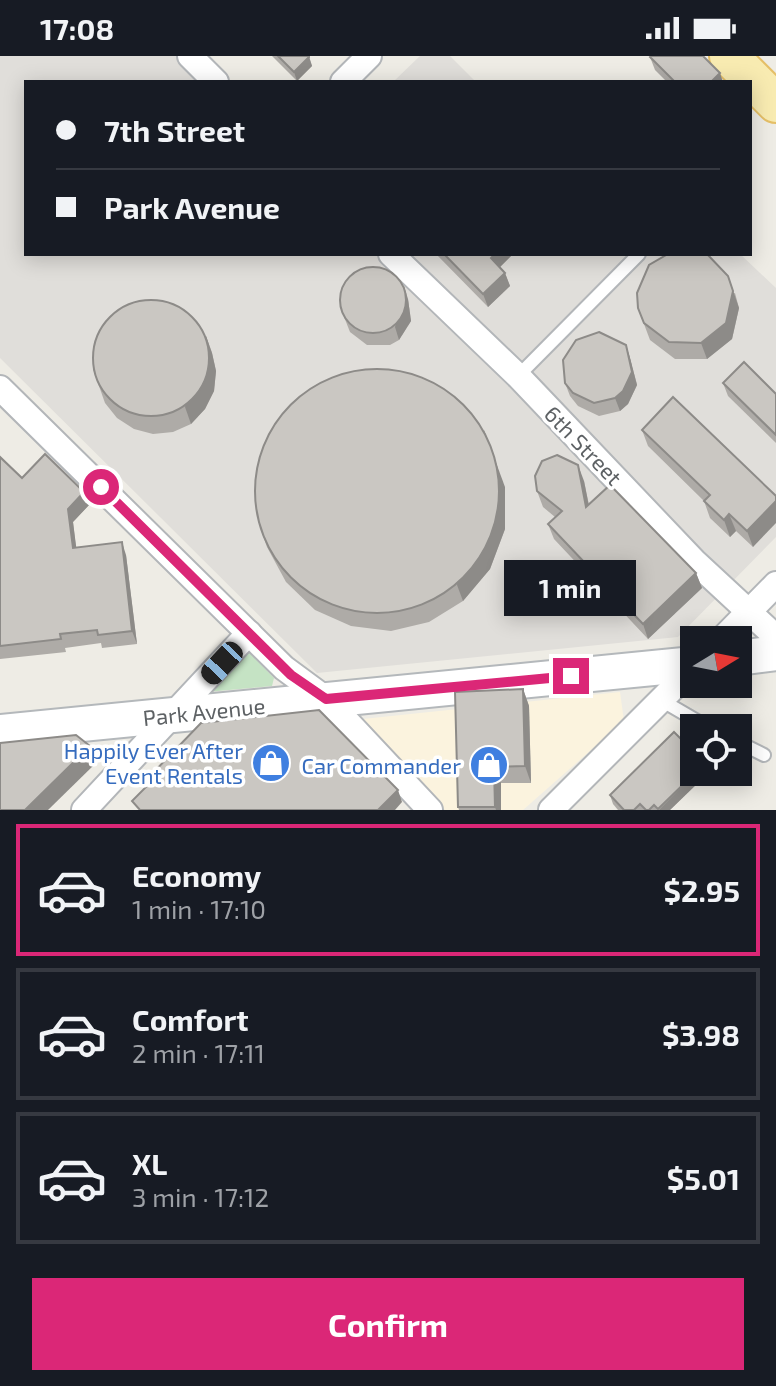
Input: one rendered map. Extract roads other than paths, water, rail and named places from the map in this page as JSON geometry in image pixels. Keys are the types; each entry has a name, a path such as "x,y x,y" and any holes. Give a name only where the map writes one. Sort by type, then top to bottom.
{"main road":[{"path":"729,56 776,103"},
{"path":"752,656 776,653"},
{"name":"Park Avenue","path":"0,732 680,666"}],"street":[{"path":"190,56 214,80"},
{"path":"345,80 369,56"},
{"name":"6th Street","path":"393,256 518,376 747,613 776,637"},
{"path":"5,403 291,675 326,699 430,810"},
{"path":"734,626 776,584"},
{"path":"84,810 249,633"},
{"path":"551,810 680,680"}],"lane":[{"path":"518,376 637,256"},
{"path":"661,700 685,714"},
{"path":"752,749 764,755"}],"place":[{"name":"Happily Ever After Event Rentals","path":"271,763"},
{"name":"Car Commander","path":"489,765"}]}
